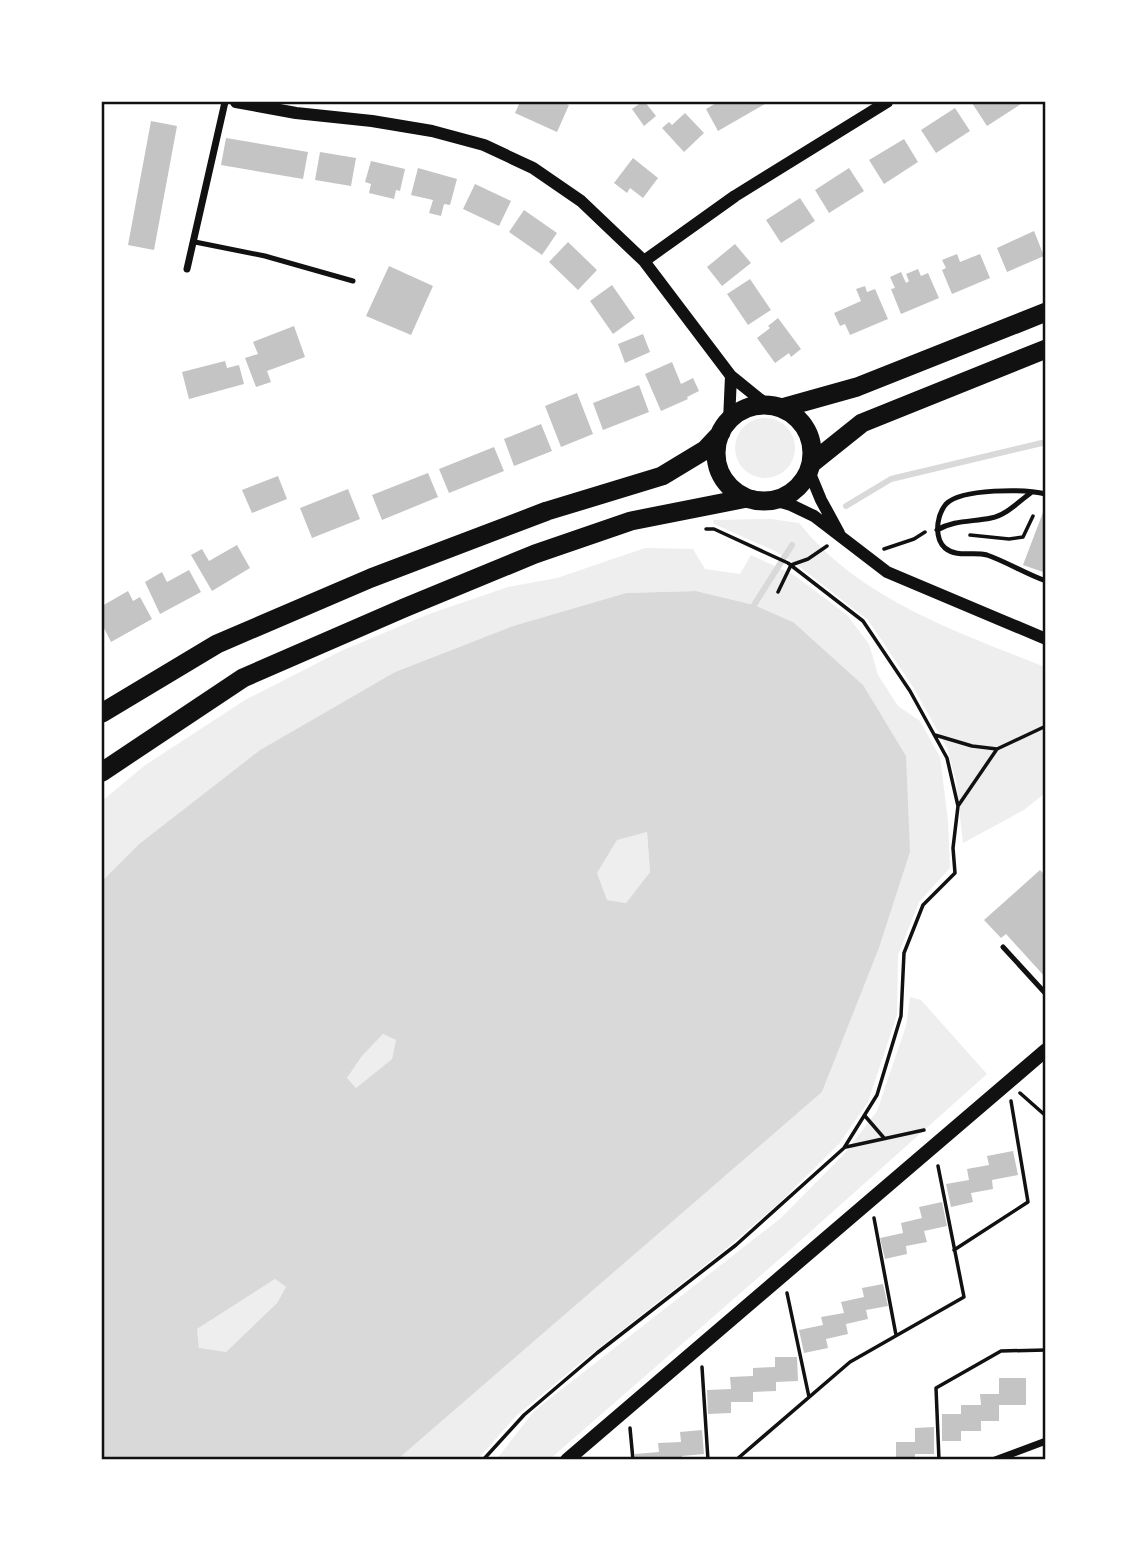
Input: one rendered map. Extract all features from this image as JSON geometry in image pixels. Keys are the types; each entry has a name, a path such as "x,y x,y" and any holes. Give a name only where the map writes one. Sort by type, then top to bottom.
{"highway":[{"path":"102,713 217,644 371,578 534,516 662,476 705,450 741,411 774,407 857,387 1045,312"},
{"path":"725,427 717,447 719,468 733,489 757,501 774,500 784,497 801,484 811,467 862,423 1045,349"},
{"path":"774,407 792,413 803,425 811,440 811,467"},
{"path":"102,772 243,678 404,608 535,554 631,521 747,498"}],"main road":[{"path":"567,1460 1045,1050"}],"street":[{"path":"187,269 225,102"},
{"path":"236,102 432,131 484,145 533,168 581,201 644,261 731,376 774,407"},
{"path":"644,261 735,196 887,102"},
{"path":"725,427 731,376"},
{"path":"811,467 821,500 841,536"},
{"path":"774,500 814,516 887,572 1045,639"},
{"path":"995,1460 1045,1441"}],"lane":[{"path":"195,242 265,256 353,281"},
{"path":"937,530 948,523 992,518 1005,513 1033,491"},
{"path":"1045,494 1033,491 955,498 947,503 940,514 937,530 939,540 945,548 953,552 985,555 1045,581"},
{"path":"1003,947 1045,994"}],"path":[{"path":"484,1460 524,1415 597,1353 736,1245 844,1148 877,1095 901,1016 904,953 923,905 955,873 953,848 958,806 947,758 910,691 863,621 777,556 714,529 704,528"},
{"path":"790,564 808,559 841,536"},
{"path":"778,592 790,564"},
{"path":"958,806 997,750 1045,726"},
{"path":"934,735 971,746 997,750"},
{"path":"1008,1082 1045,1116"},
{"path":"954,1250 1028,1202 1008,1082"},
{"path":"865,1116 884,1138"},
{"path":"844,1148 958,1123"},
{"path":"736,1460 850,1362 964,1297 933,1145"},
{"path":"870,1199 896,1335"},
{"path":"783,1274 808,1397"},
{"path":"701,1344 708,1460"},
{"path":"940,1460 936,1388 1001,1351 1045,1350"},
{"path":"630,1426 633,1460"}],"shaded area":[{"path":"759,418 771,418 787,426 793,436 793,460 787,470 771,478 759,478 743,470 735,454 735,442 743,426"},
{"path":"771,519 799,523 824,550 851,573 912,611 1045,667 1045,793 1024,810 963,843 956,781 947,748 915,690 868,620 796,564 775,551 714,524 713,520"},
{"path":"645,548 693,549 705,569 740,574 751,555 794,575 847,615 869,644 878,675 898,706 920,721 940,757 948,821 950,868 919,902 898,955 897,1015 868,1102 839,1144 778,1204 728,1247 516,1416 477,1460 398,1459 822,1092 879,948 910,852 793,622 754,605 696,591 626,593 513,626 395,672 260,750 139,844 102,881 102,801 144,766 245,700 341,651 429,614 508,587 557,578"},
{"path":"696,591 754,605 793,622 863,685 906,756 910,852 879,948 822,1092 398,1459 102,1459 102,881 139,844 260,750 395,672 513,626 626,593","holes":["647,832 650,872 626,903 607,900 597,873 617,840","383,1034 396,1040 392,1059 356,1088 347,1078 362,1056","275,1279 286,1287 277,1303 226,1352 199,1348 197,1329"]},
{"path":"647,832 650,872 626,903 606,900 597,873 617,839"},
{"path":"910,997 921,1000 987,1074 550,1459 496,1460 534,1411 781,1218 845,1153 877,1111 906,1026"},
{"path":"383,1034 396,1040 392,1059 356,1088 347,1078 362,1056"},
{"path":"275,1279 286,1287 277,1303 225,1353 199,1349 197,1329"}],"building":[{"path":"520,102 561,102 569,105 557,132 515,113"},
{"path":"645,102 656,116 644,126 632,109"},
{"path":"718,102 765,104 718,131 706,109"},
{"path":"972,103 1021,104 987,126"},
{"path":"955,108 970,131 936,153 921,130"},
{"path":"685,113 704,133 684,152 662,128 669,122 672,125"},
{"path":"151,121 177,126 154,250 128,245"},
{"path":"226,138 308,152 303,179 221,165"},
{"path":"904,139 918,162 884,184 869,160"},
{"path":"320,152 356,158 351,186 315,180"},
{"path":"633,158 658,178 643,198 630,188 627,193 614,183"},
{"path":"371,161 405,169 400,191 396,190 394,199 369,193 371,184 365,182"},
{"path":"418,168 457,179 450,205 444,204 441,216 429,213 433,200 411,195"},
{"path":"849,168 864,191 829,213 815,190"},
{"path":"475,184 511,201 499,226 463,209"},
{"path":"800,198 815,221 781,243 766,220"},
{"path":"524,210 557,233 542,255 509,232"},
{"path":"1034,231 1044,256 1007,272 997,248"},
{"path":"568,242 597,270 578,290 549,262"},
{"path":"735,244 751,263 722,286 707,267"},
{"path":"957,254 960,262 980,254 990,278 952,294 942,270 946,268 942,260"},
{"path":"389,266 433,286 411,335 366,316"},
{"path":"918,269 921,276 928,273 939,298 901,314 891,289 895,288 890,277 901,272 906,283 909,281 906,274"},
{"path":"750,279 771,310 748,325 727,294"},
{"path":"612,285 635,318 613,334 590,301"},
{"path":"865,286 867,292 875,289 888,319 850,335 845,324 840,326 834,313 861,301 856,289"},
{"path":"778,318 801,349 791,357 789,353 775,363 757,338"},
{"path":"294,326 305,357 267,371 271,382 256,387 245,358 258,354 253,342"},
{"path":"643,334 650,352 625,363 618,344"},
{"path":"225,361 227,368 239,365 244,384 189,399 182,372"},
{"path":"672,362 681,384 693,378 699,391 661,411 645,374"},
{"path":"639,385 649,412 603,430 593,403"},
{"path":"577,393 593,434 561,447 545,406"},
{"path":"541,424 552,451 514,466 504,439"},
{"path":"494,447 504,471 449,493 439,469"},
{"path":"428,473 438,497 382,520 372,495"},
{"path":"278,476 287,499 252,513 242,490"},
{"path":"348,489 360,519 312,538 300,508"},
{"path":"1046,507 1046,573 1023,565"},
{"path":"237,545 250,568 212,591 191,555 202,549 209,561"},
{"path":"189,570 201,592 160,614 145,582 162,572 167,582"},
{"path":"128,591 133,601 140,597 152,619 111,642 102,624 102,606"},
{"path":"1040,870 1046,876 1046,978 1006,934 1001,938 984,920"},
{"path":"1013,1151 1018,1175 992,1180 993,1189 971,1193 973,1202 951,1207 946,1184 969,1180 967,1169 989,1165 987,1156"},
{"path":"942,1202 947,1226 924,1231 927,1242 906,1246 907,1254 885,1259 880,1238 903,1233 901,1223 922,1218 919,1207"},
{"path":"883,1284 888,1306 866,1310 868,1319 846,1324 848,1334 826,1339 828,1348 804,1353 799,1330 823,1325 821,1317 844,1313 841,1302 864,1297 862,1288"},
{"path":"775,1357 797,1357 798,1381 776,1382 776,1391 753,1392 753,1402 731,1402 731,1413 708,1414 707,1390 731,1389 730,1377 753,1376 753,1368 775,1367"},
{"path":"999,1378 1026,1378 1026,1405 999,1405 999,1421 981,1421 981,1431 961,1431 961,1441 942,1441 942,1414 961,1414 961,1405 981,1405 980,1394 999,1394"},
{"path":"934,1427 934,1454 915,1454 915,1460 896,1460 896,1442 915,1442 915,1428"},
{"path":"702,1430 704,1454 682,1456 682,1460 635,1460 635,1454 659,1452 658,1443 681,1442 680,1432"}],"waterway":[{"path":"846,506 891,479 1046,442"},
{"path":"754,605 792,545"}]}
